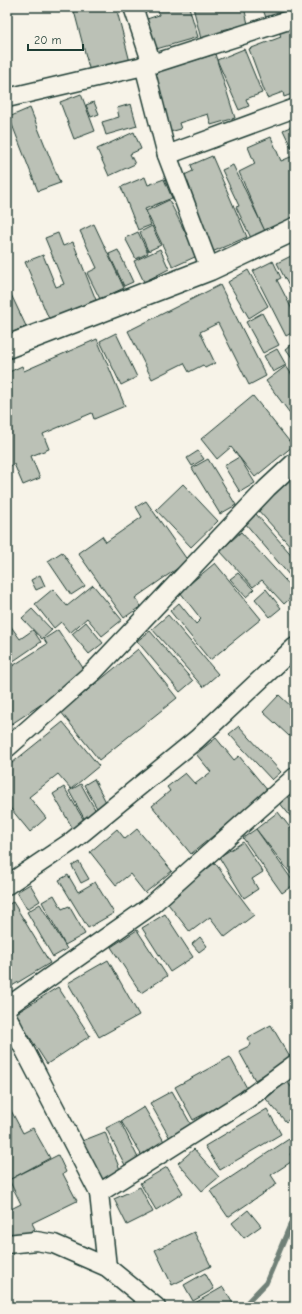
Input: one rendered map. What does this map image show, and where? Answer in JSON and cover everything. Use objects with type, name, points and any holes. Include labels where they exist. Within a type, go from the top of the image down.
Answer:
[{"type":"street","points":[[133,7],[148,65],[167,156],[210,269]]},
{"type":"street","points":[[7,98],[148,65],[295,18]]},
{"type":"street","points":[[167,156],[295,108]]},
{"type":"street","points":[[7,348],[210,269],[295,229]]},
{"type":"street","points":[[7,748],[94,671],[267,488],[295,462]]},
{"type":"street","points":[[7,885],[71,842],[197,739],[295,647]]},
{"type":"street","points":[[7,1007],[148,908],[295,777]]},
{"type":"street","points":[[7,1016],[99,1193],[107,1267]]},
{"type":"street","points":[[99,1193],[246,1100],[295,1064]]},
{"type":"street","points":[[7,1244],[36,1241],[54,1244],[107,1267],[156,1307]]},
{"type":"building","points":[[73,7],[116,7],[130,62],[90,72]]},
{"type":"building","points":[[157,7],[189,7],[198,37],[153,50],[144,20],[159,15]]},
{"type":"building","points":[[193,7],[244,7],[248,24],[222,30],[224,34],[201,39]]},
{"type":"building","points":[[262,7],[295,7],[295,12],[268,23]]},
{"type":"building","points":[[295,25],[295,93],[284,97],[283,92],[267,98],[249,49],[281,37],[279,31]]},
{"type":"building","points":[[244,49],[262,93],[246,99],[249,106],[239,110],[217,60]]},
{"type":"building","points":[[215,54],[235,118],[211,125],[208,114],[179,123],[181,129],[166,133],[148,75]]},
{"type":"building","points":[[81,94],[95,131],[74,139],[60,102]]},
{"type":"building","points":[[94,102],[99,114],[91,117],[86,105]]},
{"type":"building","points":[[131,104],[137,126],[106,135],[102,122],[119,117],[117,108]]},
{"type":"building","points":[[30,108],[60,183],[38,191],[9,117]]},
{"type":"building","points":[[295,125],[295,148],[292,149],[283,130]]},
{"type":"building","points":[[134,132],[141,149],[130,154],[135,164],[109,176],[97,149]]},
{"type":"building","points":[[271,137],[281,161],[293,156],[295,160],[295,218],[265,232],[239,172],[255,164],[248,147]]},
{"type":"building","points":[[212,156],[247,237],[212,252],[180,177],[193,171],[191,165]]},
{"type":"building","points":[[233,165],[265,231],[251,238],[236,207],[239,206],[222,170]]},
{"type":"building","points":[[145,177],[148,185],[164,179],[172,198],[145,209],[151,225],[138,230],[121,187]]},
{"type":"building","points":[[169,200],[197,256],[173,267],[146,211]]},
{"type":"building","points":[[94,224],[124,288],[100,299],[87,273],[97,268],[80,231]]},
{"type":"building","points":[[152,226],[161,245],[148,251],[140,232]]},
{"type":"building","points":[[138,232],[148,253],[136,259],[125,238]]},
{"type":"building","points":[[58,233],[63,246],[73,242],[96,300],[49,319],[25,262],[43,255],[56,287],[64,284],[45,238]]},
{"type":"building","points":[[160,249],[169,269],[144,282],[134,261]]},
{"type":"building","points":[[118,250],[133,282],[124,286],[109,254]]},
{"type":"building","points":[[295,254],[295,298],[277,263]]},
{"type":"building","points":[[273,261],[281,278],[277,280],[295,315],[295,331],[286,336],[253,271]]},
{"type":"building","points":[[248,270],[268,306],[249,318],[228,282]]},
{"type":"building","points":[[220,285],[266,376],[249,385],[218,323],[200,332],[215,363],[205,368],[203,365],[189,372],[184,363],[152,379],[128,331]]},
{"type":"building","points":[[7,286],[26,326],[7,335]]},
{"type":"building","points":[[262,313],[279,345],[263,353],[246,322]]},
{"type":"building","points":[[116,333],[137,377],[121,385],[100,341]]},
{"type":"building","points":[[97,339],[125,406],[94,419],[92,413],[43,434],[49,449],[31,456],[40,478],[23,485],[14,464],[7,467],[7,373],[22,366],[24,371]]},
{"type":"building","points":[[295,342],[295,362],[286,349]]},
{"type":"building","points":[[277,349],[286,365],[273,372],[264,356]]},
{"type":"building","points":[[286,366],[295,379],[295,420],[266,381]]},
{"type":"building","points":[[253,396],[293,446],[255,477],[231,447],[217,459],[201,439]]},
{"type":"building","points":[[198,451],[204,459],[192,466],[187,458]]},
{"type":"building","points":[[239,457],[255,483],[240,492],[224,466]]},
{"type":"building","points":[[208,459],[236,505],[220,514],[192,468]]},
{"type":"building","points":[[295,474],[295,547],[293,549],[257,509]]},
{"type":"building","points":[[183,484],[218,521],[191,547],[156,510]]},
{"type":"building","points":[[146,501],[188,561],[135,598],[141,606],[124,618],[78,553],[102,536],[106,542],[142,517],[136,507]]},
{"type":"building","points":[[256,514],[295,559],[295,582],[245,523]]},
{"type":"building","points":[[241,532],[295,591],[295,594],[284,604],[262,580],[253,587],[220,551]]},
{"type":"building","points":[[62,552],[85,586],[71,595],[48,561]]},
{"type":"building","points":[[215,563],[261,619],[210,660],[170,611],[179,603],[196,624],[201,619],[180,592]]},
{"type":"building","points":[[238,573],[254,590],[246,597],[230,579]]},
{"type":"building","points":[[40,575],[45,586],[36,590],[31,580]]},
{"type":"building","points":[[93,585],[122,620],[102,636],[87,618],[70,633],[61,622],[54,628],[35,604],[53,589],[67,606]]},
{"type":"building","points":[[266,589],[281,608],[270,617],[255,599]]},
{"type":"building","points":[[32,609],[52,630],[42,639],[22,618]]},
{"type":"building","points":[[168,615],[218,674],[203,687],[152,629]]},
{"type":"building","points":[[7,621],[20,639],[33,630],[41,642],[12,662],[7,655]]},
{"type":"building","points":[[86,622],[103,643],[89,654],[72,634]]},
{"type":"building","points":[[58,630],[87,674],[7,727],[7,661],[11,667],[47,644],[44,639]]},
{"type":"building","points":[[150,631],[193,681],[180,692],[137,641]]},
{"type":"building","points":[[138,649],[177,698],[99,760],[61,712]]},
{"type":"building","points":[[279,695],[295,710],[295,729],[289,736],[263,712]]},
{"type":"building","points":[[63,722],[99,766],[71,789],[58,774],[29,797],[46,818],[30,832],[7,804],[7,767]]},
{"type":"building","points":[[239,726],[281,772],[272,780],[229,734]]},
{"type":"building","points":[[216,738],[234,760],[239,756],[268,791],[191,854],[152,806],[170,791],[167,787],[185,773],[195,784],[211,772],[196,754]]},
{"type":"building","points":[[94,779],[107,804],[98,810],[84,785]]},
{"type":"building","points":[[81,784],[97,813],[85,820],[69,791]]},
{"type":"building","points":[[64,787],[85,822],[73,829],[53,794]]},
{"type":"building","points":[[295,790],[295,822],[279,802]]},
{"type":"building","points":[[278,812],[295,834],[295,879],[256,829]]},
{"type":"building","points":[[117,829],[125,839],[137,829],[172,871],[145,893],[130,874],[116,885],[90,852]]},
{"type":"building","points":[[256,829],[295,884],[282,893],[243,838]]},
{"type":"building","points":[[243,842],[263,872],[252,879],[258,889],[244,898],[219,857]]},
{"type":"building","points":[[79,862],[89,879],[81,883],[72,866]]},
{"type":"building","points":[[215,863],[254,915],[225,937],[210,917],[190,932],[165,900]]},
{"type":"building","points":[[68,875],[78,892],[95,882],[114,913],[88,928],[59,880]]},
{"type":"building","points":[[30,884],[40,901],[27,909],[17,892]]},
{"type":"building","points":[[54,895],[62,909],[69,906],[85,934],[65,945],[42,902]]},
{"type":"building","points":[[13,902],[50,963],[7,989],[7,956],[12,953],[7,945],[7,905]]},
{"type":"building","points":[[40,904],[67,949],[53,957],[27,912]]},
{"type":"building","points":[[165,914],[193,957],[170,972],[142,928]]},
{"type":"building","points":[[137,930],[167,976],[141,993],[111,947]]},
{"type":"building","points":[[200,937],[207,946],[199,952],[192,944]]},
{"type":"building","points":[[108,960],[139,1015],[99,1037],[68,983]]},
{"type":"building","points":[[58,987],[90,1036],[47,1064],[15,1014]]},
{"type":"building","points":[[271,1025],[291,1059],[255,1080],[239,1051],[251,1045],[247,1038]]},
{"type":"building","points":[[230,1057],[248,1090],[193,1120],[175,1087]]},
{"type":"building","points":[[286,1081],[295,1091],[295,1102],[291,1105],[295,1109],[295,1114],[286,1122],[266,1099]]},
{"type":"building","points":[[172,1091],[193,1128],[171,1140],[150,1103]]},
{"type":"building","points":[[7,1103],[23,1133],[33,1128],[50,1158],[7,1181],[7,1144],[9,1143],[7,1139]]},
{"type":"building","points":[[144,1107],[165,1143],[142,1156],[121,1121]]},
{"type":"building","points":[[267,1109],[281,1134],[220,1170],[205,1146]]},
{"type":"building","points":[[120,1121],[139,1160],[126,1167],[106,1128]]},
{"type":"building","points":[[105,1132],[121,1172],[99,1181],[82,1141]]},
{"type":"building","points":[[295,1135],[295,1150],[290,1154],[294,1160],[271,1175],[277,1184],[228,1217],[210,1191]]},
{"type":"building","points":[[194,1149],[219,1177],[202,1191],[178,1163]]},
{"type":"building","points":[[58,1155],[66,1172],[63,1174],[77,1201],[32,1223],[35,1229],[14,1240],[7,1227],[7,1211],[21,1204],[9,1180]]},
{"type":"building","points":[[167,1167],[183,1193],[156,1210],[140,1183]]},
{"type":"building","points":[[140,1187],[153,1212],[127,1225],[114,1199]]},
{"type":"building","points":[[248,1210],[261,1226],[244,1238],[232,1223]]},
{"type":"building","points":[[194,1232],[211,1266],[172,1285],[155,1250]]},
{"type":"building","points":[[205,1273],[214,1289],[193,1301],[184,1285]]},
{"type":"building","points":[[223,1287],[235,1307],[188,1307]]},
{"type":"waterway","points":[[243,1307],[266,1283],[295,1214]]}]
